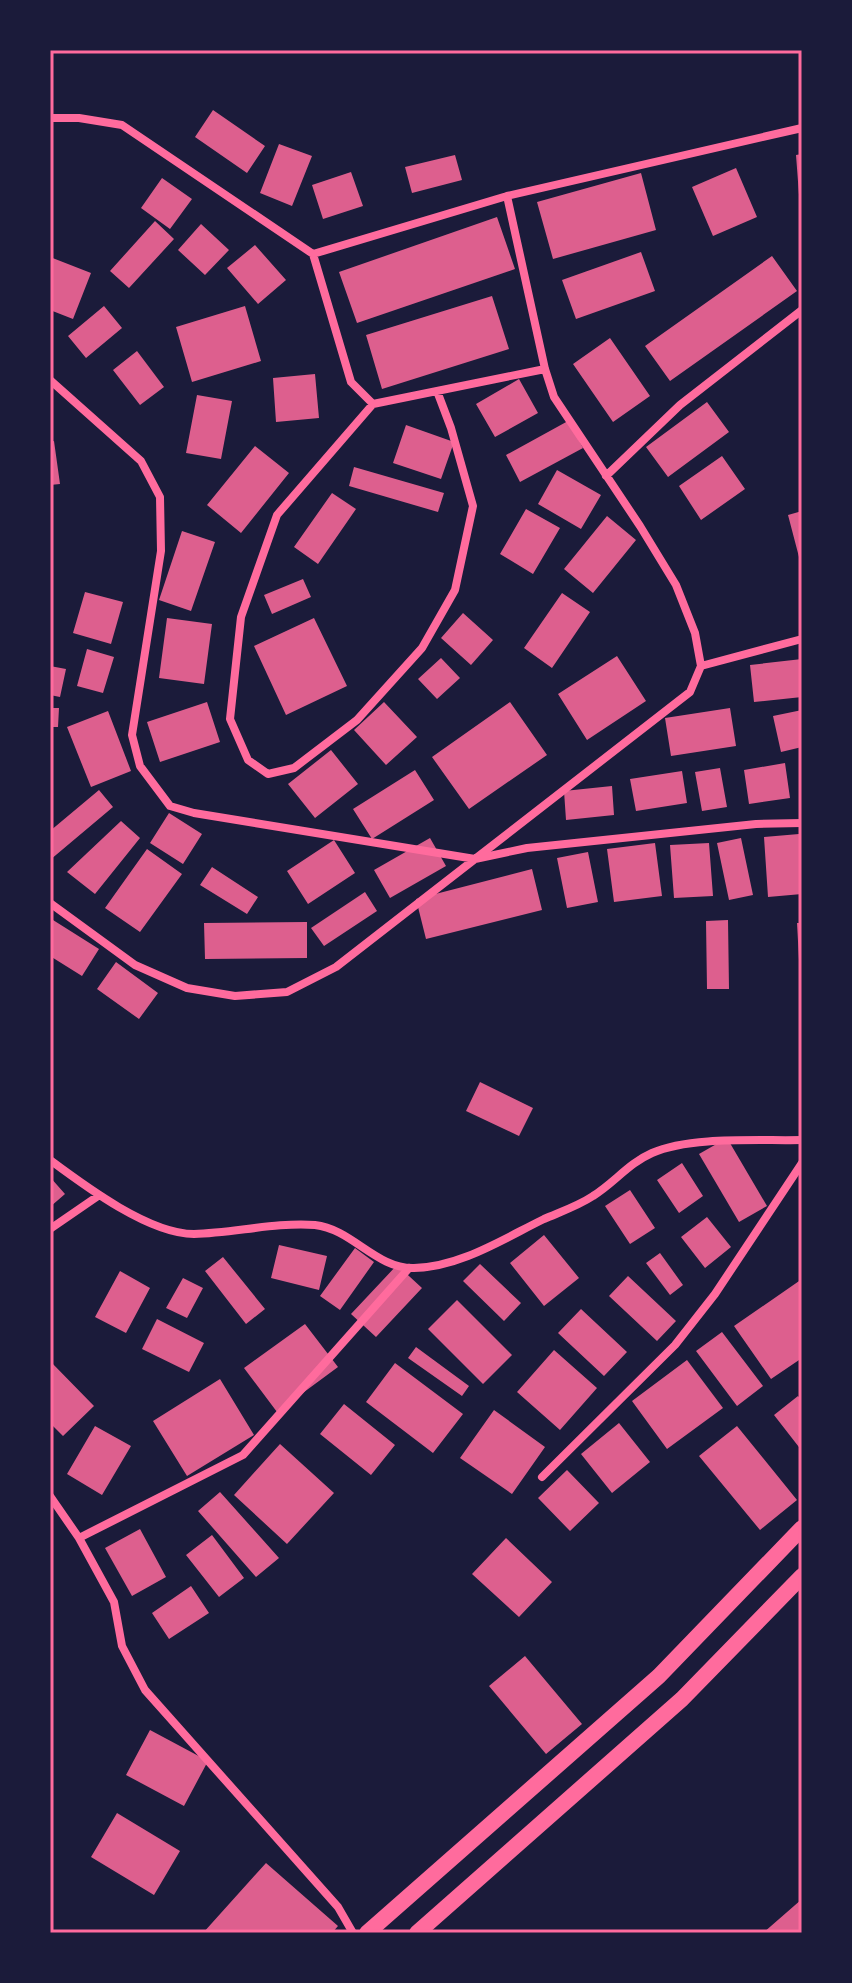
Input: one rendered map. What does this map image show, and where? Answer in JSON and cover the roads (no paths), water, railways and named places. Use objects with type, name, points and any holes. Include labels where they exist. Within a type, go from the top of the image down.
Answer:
[{"type":"main road","points":[[367,1933],[659,1676],[802,1528]]},
{"type":"main road","points":[[417,1933],[682,1699],[802,1576]]},
{"type":"street","points":[[50,118],[79,118],[122,125],[313,254],[351,382],[373,404]]},
{"type":"street","points":[[313,254],[507,196],[802,128]]},
{"type":"street","points":[[50,903],[135,965],[187,988],[235,996],[287,992],[336,967],[690,692],[701,666],[695,633],[676,585],[554,397],[507,196]]},
{"type":"street","points":[[606,476],[680,405],[802,310]]},
{"type":"street","points":[[437,391],[473,506],[455,590],[422,648],[357,720],[294,768],[268,774],[248,760],[230,719],[241,617],[277,515],[373,404],[545,369]]},
{"type":"street","points":[[50,380],[141,461],[160,497],[161,551],[132,735],[140,766],[170,806],[194,813],[475,859],[527,848],[756,824],[802,823]]},
{"type":"street","points":[[701,666],[802,639]]},
{"type":"street","points":[[50,1160],[98,1196],[149,1222],[191,1234],[315,1225],[340,1231],[380,1258],[409,1268],[436,1266],[466,1256],[593,1196],[651,1153],[698,1143],[802,1140]]},
{"type":"street","points":[[542,1477],[675,1345],[715,1294],[802,1163]]},
{"type":"street","points":[[50,1229],[98,1196]]},
{"type":"street","points":[[79,1538],[243,1455],[409,1268]]},
{"type":"street","points":[[50,1496],[79,1538],[114,1602],[122,1646],[145,1690],[338,1907],[353,1933]]}]
